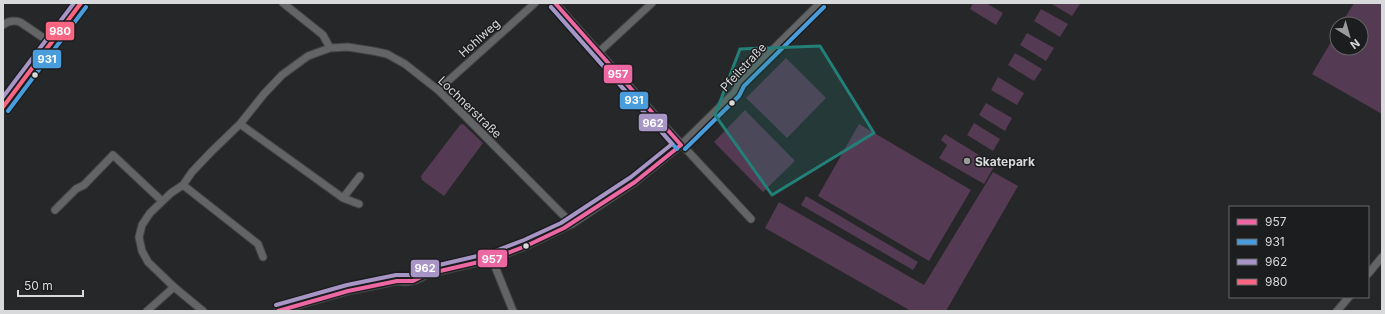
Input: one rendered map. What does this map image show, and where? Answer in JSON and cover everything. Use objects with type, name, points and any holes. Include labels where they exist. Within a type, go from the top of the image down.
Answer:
[{"type":"main road","points":[[3,107],[80,3]]},
{"type":"street","points":[[283,3],[323,35],[330,48]]},
{"type":"street","name":"Hohlweg","points":[[438,90],[535,3]]},
{"type":"street","points":[[555,3],[682,145],[751,219]]},
{"type":"street","points":[[599,52],[652,3]]},
{"type":"street","name":"Pfeilstraße","points":[[278,311],[348,292],[397,281],[405,283],[418,280],[427,274],[492,259],[526,246],[572,224],[634,182],[682,145],[735,92],[739,83],[820,3]]},
{"type":"street","points":[[3,26],[6,23],[14,21],[20,22],[51,43]]},
{"type":"street","name":"Lochnerstraße","points":[[202,311],[148,262],[142,251],[140,237],[142,224],[162,201],[183,185],[192,172],[240,124],[264,94],[290,68],[308,56],[330,48],[348,48],[387,54],[405,64],[438,90],[572,224]]},
{"type":"street","points":[[240,124],[343,198],[359,204]]},
{"type":"street","points":[[55,210],[76,189],[84,185],[113,155],[162,201]]},
{"type":"street","points":[[343,198],[360,176]]},
{"type":"street","points":[[183,185],[258,244],[263,257]]},
{"type":"street","points":[[1369,273],[1382,257]]},
{"type":"street","points":[[492,259],[513,311]]},
{"type":"street","points":[[147,311],[174,287]]},
{"type":"street","points":[[1337,311],[1348,298]]},
{"type":"highlighted area","points":[[820,46],[874,133],[772,195],[715,115],[740,49]]},
{"type":"shaded area","points":[[973,3],[986,3],[1003,13],[996,25],[970,9]]},
{"type":"shaded area","points":[[1050,3],[1078,3],[1080,4],[1072,16]]},
{"type":"shaded area","points":[[1354,3],[1382,3],[1382,114],[1312,74],[1329,45],[1329,56],[1369,56],[1369,16],[1346,16]]},
{"type":"shaded area","points":[[1041,9],[1068,24],[1060,37],[1034,21]]},
{"type":"shaded area","points":[[1027,33],[1054,48],[1046,61],[1020,45]]},
{"type":"shaded area","points":[[1015,53],[1042,69],[1034,81],[1008,65]]},
{"type":"shaded area","points":[[786,58],[826,98],[787,138],[746,98]]},
{"type":"shaded area","points":[[998,77],[1024,93],[1017,105],[991,90]]},
{"type":"shaded area","points":[[986,103],[1012,118],[1005,131],[979,115]]},
{"type":"shaded area","points":[[745,110],[795,161],[763,192],[714,142]]},
{"type":"shaded area","points":[[974,123],[1000,139],[993,151],[967,135]]},
{"type":"shaded area","points":[[463,124],[483,143],[444,196],[422,180],[421,176],[460,125]]},
{"type":"shaded area","points":[[859,124],[971,190],[929,261],[818,196]]},
{"type":"shaded area","name":"Skatepark","points":[[945,134],[995,165],[984,184],[939,158],[947,145],[941,140]]},
{"type":"shaded area","points":[[993,172],[1018,186],[946,311],[911,311],[765,228],[779,202],[924,285]]},
{"type":"shaded area","points":[[806,196],[918,262],[913,270],[801,205]]},
{"type":"transit line","name":"962","points":[[3,97],[74,3]]},
{"type":"transit line","name":"980","points":[[3,107],[81,3]]},
{"type":"transit line","name":"957","points":[[555,3],[681,145]]},
{"type":"transit line","name":"931","points":[[8,111],[86,7]]},
{"type":"transit line","name":"931","points":[[551,7],[677,149]]},
{"type":"transit line","name":"962","points":[[276,305],[347,285],[396,275],[411,275],[426,268],[490,253],[524,240],[561,223],[631,177],[672,144],[551,7]]},
{"type":"transit line","name":"931","points":[[685,149],[739,96],[744,86],[824,7]]},
{"type":"transit line","name":"957","points":[[278,311],[348,291],[397,281],[413,281],[427,274],[492,259],[526,246],[564,228],[635,182],[681,145]]},
{"type":"place","name":"Skatepark","points":[[967,161]]}]
